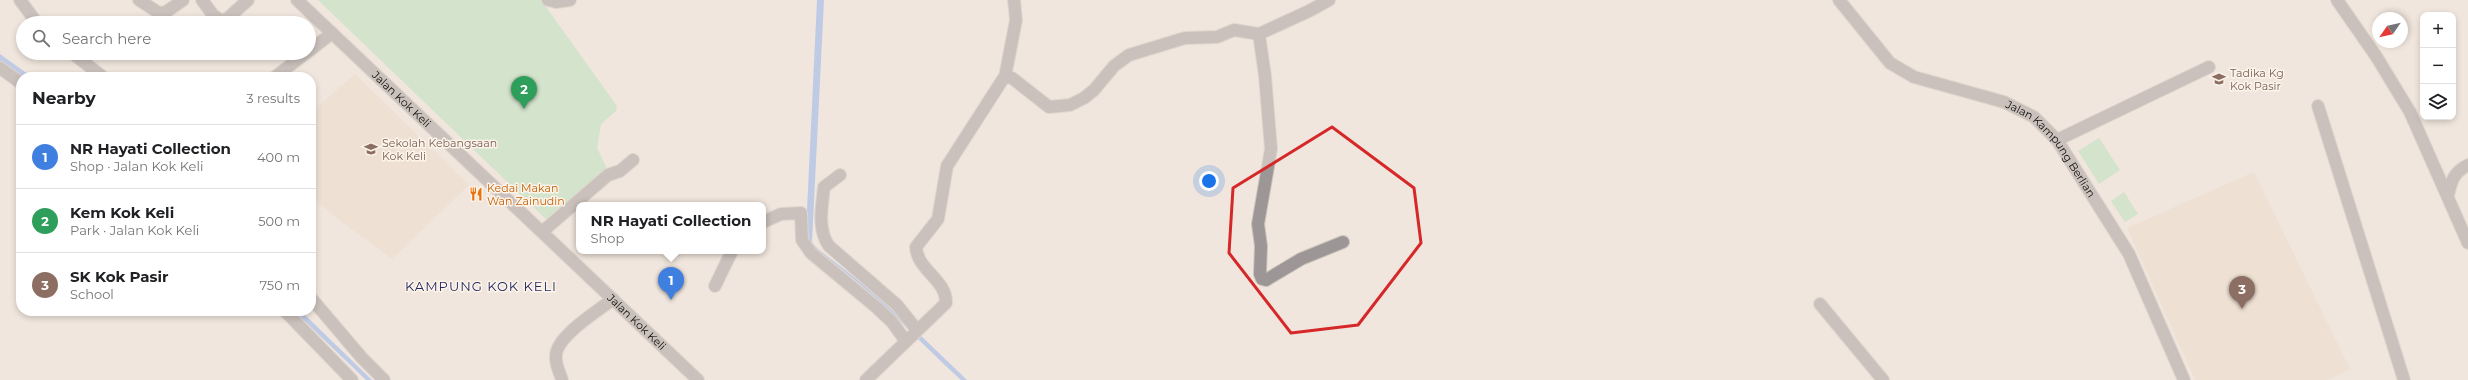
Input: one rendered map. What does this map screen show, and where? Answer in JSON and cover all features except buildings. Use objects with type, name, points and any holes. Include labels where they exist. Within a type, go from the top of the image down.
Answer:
[{"type":"street","points":[[139,0],[159,13],[166,12],[183,0]]},
{"type":"street","points":[[202,0],[215,16]]},
{"type":"street","points":[[230,16],[248,0]]},
{"type":"street","name":"Jalan Kok Keli","points":[[297,0],[314,16]]},
{"type":"street","points":[[548,0],[556,2],[570,0]]},
{"type":"street","points":[[866,380],[905,340],[942,308],[946,298],[939,285],[918,259],[916,247],[938,219],[947,166],[1005,77],[1016,20],[1014,0]]},
{"type":"street","points":[[1005,77],[1012,78],[1044,104],[1058,107],[1070,105],[1084,98],[1094,90],[1118,62],[1129,55],[1186,38],[1217,37],[1234,30],[1259,34],[1309,12],[1328,0]]},
{"type":"street","name":"Jalan Kampung Berlian","points":[[1839,0],[1890,63],[1914,77],[2004,102],[2034,117],[2057,140],[2129,254],[2184,380]]},
{"type":"street","points":[[2336,0],[2376,56],[2410,112],[2468,243]]},
{"type":"street","points":[[23,2],[32,16]]},
{"type":"street","name":"Jalan Kok Keli","points":[[316,18],[698,380]]},
{"type":"street","points":[[316,46],[332,33]]},
{"type":"street","points":[[1259,34],[1265,76],[1271,148],[1258,224],[1261,246],[1260,274],[1262,279],[1266,280],[1301,259],[1343,242]]},
{"type":"street","points":[[81,60],[97,72]]},
{"type":"street","points":[[281,72],[297,60]]},
{"type":"street","points":[[2057,140],[2209,67]]},
{"type":"street","points":[[0,68],[16,79]]},
{"type":"street","points":[[2318,106],[2404,380]]},
{"type":"street","points":[[577,202],[608,175],[620,171],[633,160]]},
{"type":"street","points":[[2448,196],[2451,180],[2458,170],[2468,164]]},
{"type":"street","points":[[840,175],[824,187],[821,227],[824,238],[829,246],[897,305],[917,330]]},
{"type":"street","points":[[543,232],[576,203]]},
{"type":"street","points":[[766,221],[781,214],[801,213],[802,240],[811,253],[876,307],[892,322],[905,340]]},
{"type":"street","points":[[715,286],[731,254]]},
{"type":"street","points":[[562,380],[556,361],[559,345],[568,334],[613,299]]},
{"type":"street","points":[[316,304],[362,358],[384,380]]},
{"type":"street","points":[[1820,304],[1883,380]]},
{"type":"street","points":[[290,316],[352,380]]},
{"type":"highlighted area","points":[[1332,127],[1414,188],[1421,243],[1358,325],[1291,333],[1229,253],[1233,188]]},
{"type":"shaded area","name":"Sekolah Kebangsaan Kok Keli","points":[[355,74],[469,185],[392,259],[335,217],[316,200],[316,108]]},
{"type":"shaded area","points":[[2254,172],[2350,369],[2328,380],[2195,380],[2127,228]]},
{"type":"green space","points":[[318,0],[541,0],[617,106],[616,111],[601,124],[597,148],[608,171],[548,221]]},
{"type":"green space","points":[[2099,138],[2120,170],[2099,184],[2078,151]]},
{"type":"green space","points":[[2124,192],[2138,214],[2125,222],[2111,201]]},
{"type":"water","points":[[817,0],[824,0],[812,242],[817,248],[887,303],[967,380],[961,380],[872,295],[814,250],[808,241],[806,231]]},
{"type":"water","points":[[0,54],[25,72],[16,73],[0,61]]},
{"type":"water","points":[[299,316],[306,316],[372,380],[366,380]]},
{"type":"place","name":"Tadika Kg Kok Pasir","points":[[2219,79]]},
{"type":"place","name":"Kem Kok Keli","points":[[524,109]]},
{"type":"place","name":"Sekolah Kebangsaan Kok Keli","points":[[371,149]]},
{"type":"place","name":"Kedai Makan Wan Zainudin","points":[[476,194]]},
{"type":"place","name":"NR Hayati Collection","points":[[671,300]]},
{"type":"place","name":"SK Kok Pasir","points":[[2242,309]]},
{"type":"district","name":"KAMPUNG KOK KELI","points":[[481,286]]}]
